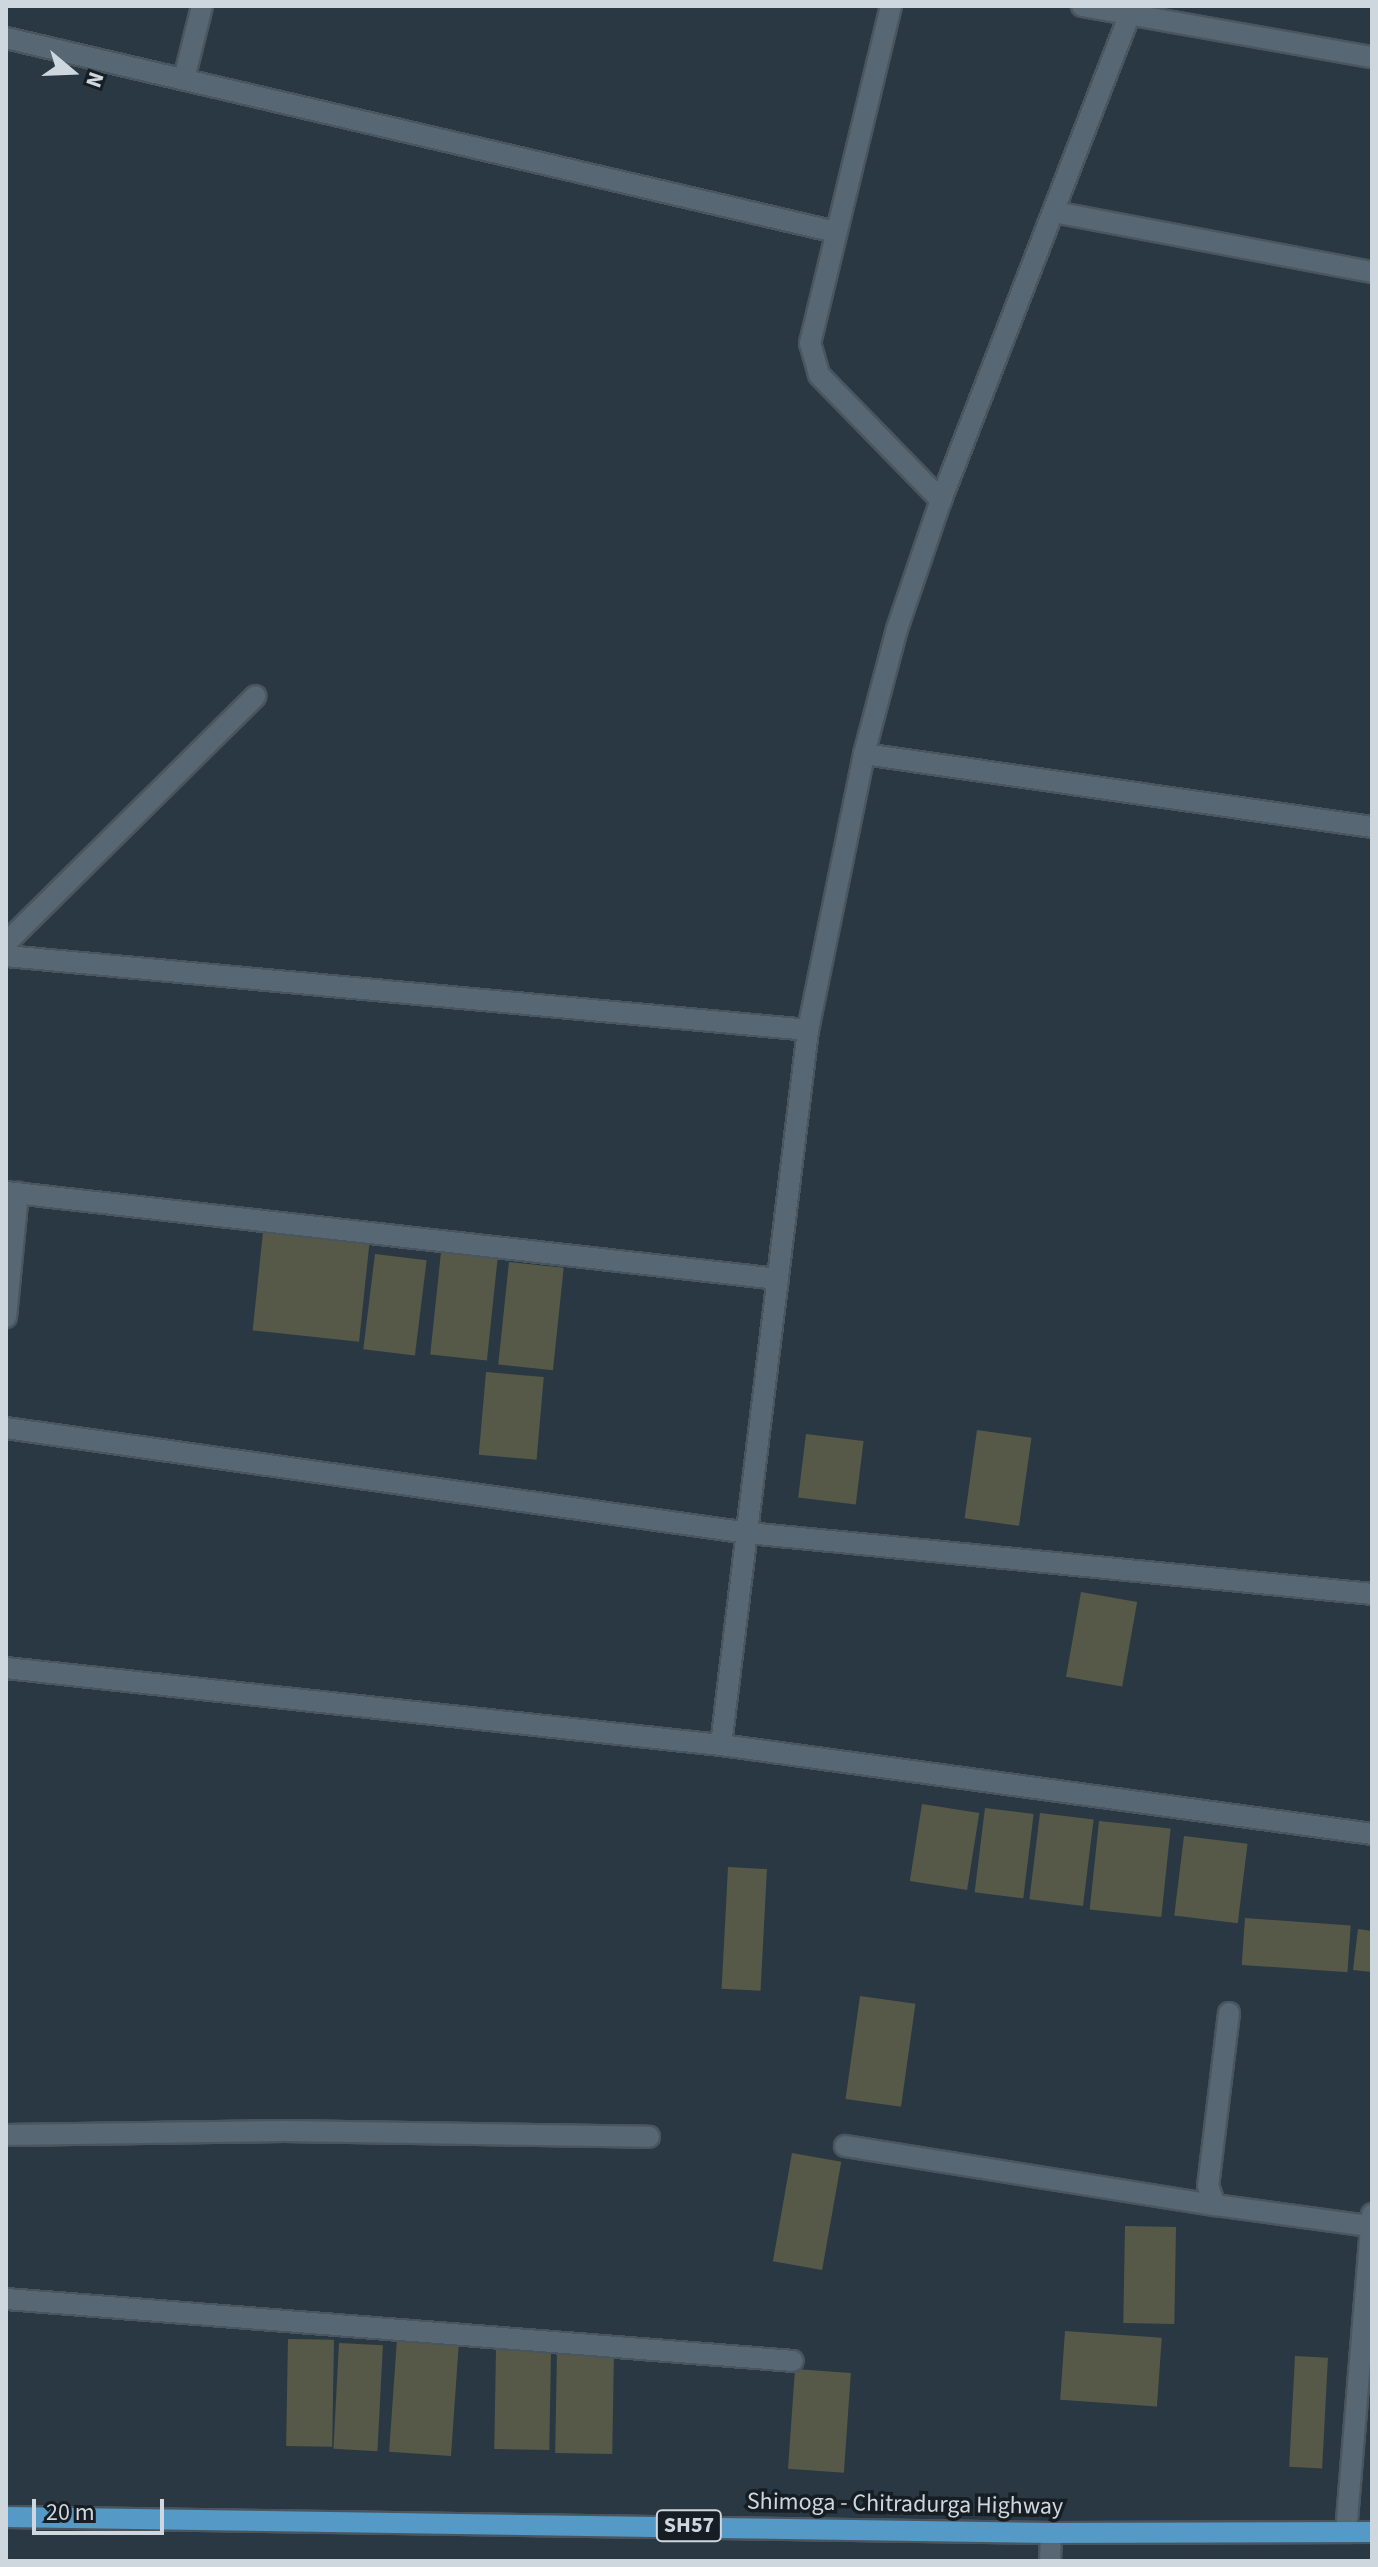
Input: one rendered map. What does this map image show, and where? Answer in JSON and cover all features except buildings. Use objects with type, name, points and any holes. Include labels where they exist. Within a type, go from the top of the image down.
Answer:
[{"type":"main road","name":"Shimoga - Chitradurga Highway","points":[[6,2517],[1051,2533],[1372,2532]]},
{"type":"street","points":[[184,79],[202,6]]},
{"type":"street","points":[[891,6],[810,343],[819,375],[941,500]]},
{"type":"street","points":[[1082,6],[1131,12],[1372,57]]},
{"type":"street","points":[[721,1745],[808,1030],[864,754],[897,629],[941,500],[1131,12]]},
{"type":"street","points":[[6,38],[836,232]]},
{"type":"street","points":[[1054,212],[1372,272]]},
{"type":"street","points":[[6,943],[256,696]]},
{"type":"street","points":[[864,754],[1372,827]]},
{"type":"street","points":[[6,956],[808,1030]]},
{"type":"street","points":[[6,1317],[12,1193],[778,1279]]},
{"type":"street","points":[[6,1428],[748,1533],[1372,1594]]},
{"type":"street","points":[[6,1668],[721,1745],[1372,1834]]},
{"type":"street","points":[[1215,2205],[1208,2186],[1229,2013]]},
{"type":"street","points":[[6,2135],[284,2131],[649,2137]]},
{"type":"street","points":[[845,2146],[1215,2205],[1371,2220],[1346,2532]]},
{"type":"street","points":[[6,2299],[793,2361]]},
{"type":"street","points":[[1050,2561],[1051,2533]]}]
